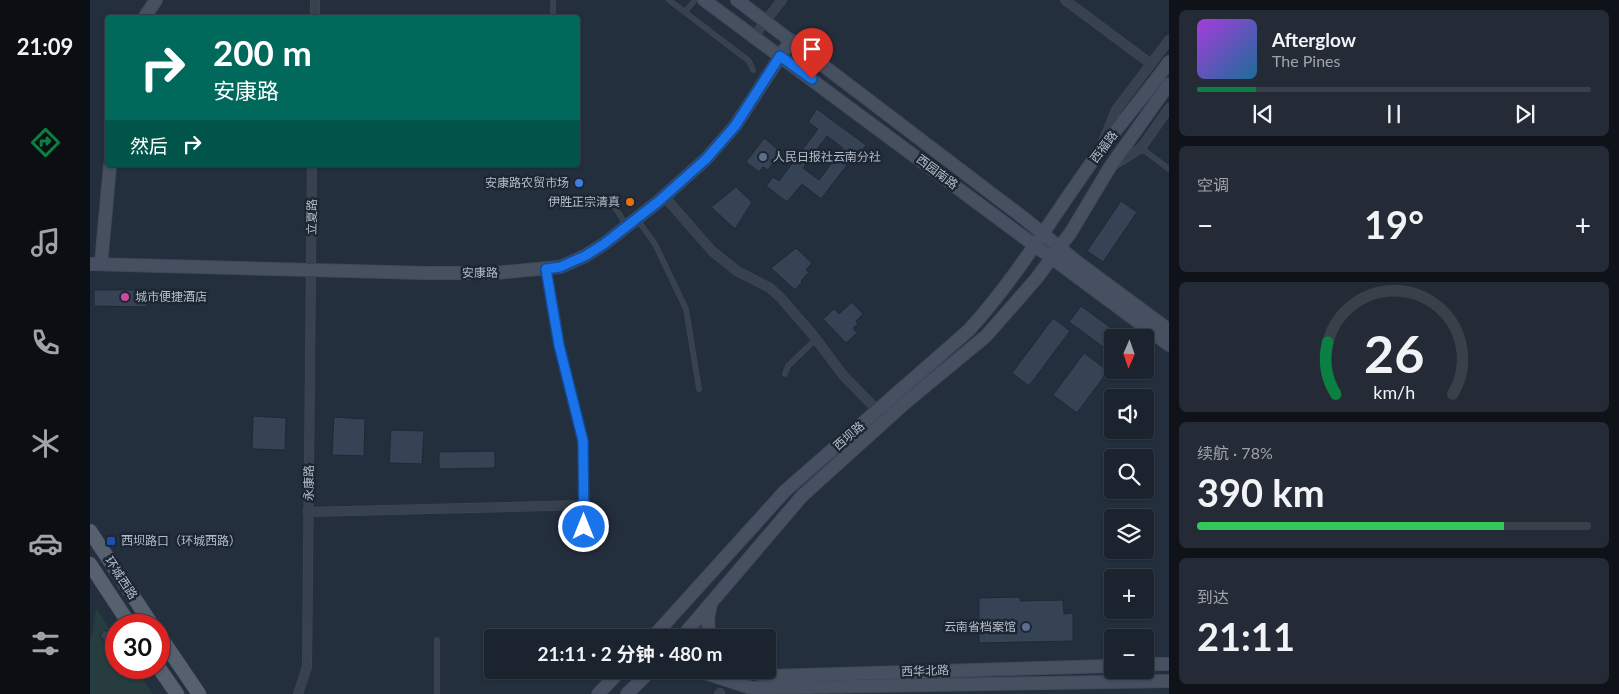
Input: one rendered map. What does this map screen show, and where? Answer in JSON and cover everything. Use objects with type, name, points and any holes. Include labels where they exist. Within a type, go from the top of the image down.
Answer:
[{"type":"main road","points":[[146,15],[156,0]]},
{"type":"main road","name":"西园南路","points":[[704,0],[1035,245],[1056,253],[1169,330]]},
{"type":"main road","name":"西园南路","points":[[737,0],[1044,235],[1056,253],[1169,345]]},
{"type":"main road","name":"安康路","points":[[96,264],[495,273],[560,267],[585,256],[632,222],[706,159],[735,126],[791,40]]},
{"type":"main road","name":"西福路","points":[[1044,235],[1096,156],[1169,62]]},
{"type":"main road","name":"西福路","points":[[1056,253],[1110,168],[1169,84]]},
{"type":"main road","points":[[96,264],[110,167]]},
{"type":"main road","name":"西坝路","points":[[660,629],[785,491],[969,330],[987,311],[1044,235]]},
{"type":"main road","name":"西坝路","points":[[689,629],[802,496],[905,403],[986,336],[1056,253]]},
{"type":"main road","name":"环城西路","points":[[90,531],[145,614]]},
{"type":"main road","name":"环城西路","points":[[90,564],[123,614]]},
{"type":"main road","points":[[709,629],[708,618],[712,601]]},
{"type":"main road","points":[[170,650],[200,694]]},
{"type":"main road","points":[[1154,664],[1169,664]]},
{"type":"main road","name":"西华北路","points":[[776,676],[1104,666]]},
{"type":"main road","points":[[167,679],[177,694]]},
{"type":"main road","points":[[598,694],[613,679]]},
{"type":"main road","name":"西华北路","points":[[724,679],[751,688],[991,689],[1169,681]]},
{"type":"main road","points":[[627,694],[641,680]]},
{"type":"street","points":[[315,0],[315,15]]},
{"type":"street","points":[[754,36],[782,0]]},
{"type":"street","points":[[1065,0],[1151,64]]},
{"type":"street","points":[[1096,156],[1116,110],[1169,40]]},
{"type":"street","points":[[1110,168],[1141,148],[1169,108]]},
{"type":"street","name":"立夏路","points":[[311,270],[312,167]]},
{"type":"street","points":[[664,196],[712,251],[737,271],[770,288],[780,296],[843,375],[878,410]]},
{"type":"street","points":[[546,269],[559,345],[583,441],[584,527]]},
{"type":"street","name":"永康路","points":[[298,694],[307,667],[311,270]]},
{"type":"street","points":[[308,512],[584,505]]},
{"type":"lane","points":[[553,0],[553,15]]},
{"type":"lane","points":[[668,0],[750,61],[753,70]]},
{"type":"lane","points":[[685,12],[695,0]]},
{"type":"lane","points":[[1141,148],[1169,169]]},
{"type":"lane","points":[[613,204],[655,244],[686,309],[699,389]]},
{"type":"lane","points":[[785,374],[788,366],[816,339]]},
{"type":"lane","points":[[437,640],[438,694]]},
{"type":"green space","points":[[96,608],[105,622],[105,679],[143,679],[153,694],[90,694],[90,638],[92,637]]},
{"type":"building","points":[[817,109],[866,145],[857,158],[854,156],[821,199],[802,184],[787,202],[766,186],[773,177],[779,181],[818,129],[808,122]],"holes":[[[827,136],[843,148],[819,180],[803,168]]]},
{"type":"building","name":"人民日报社云南分社","points":[[764,138],[781,152],[768,170],[763,167],[759,172],[746,162]]},
{"type":"building","points":[[736,187],[752,202],[735,229],[711,207]]},
{"type":"building","points":[[1121,201],[1137,212],[1103,262],[1087,251]]},
{"type":"building","points":[[796,248],[812,263],[806,270],[809,272],[795,290],[771,268]]},
{"type":"building","points":[[94,290],[147,290],[147,307],[94,306]]},
{"type":"building","points":[[852,302],[863,314],[856,321],[858,324],[853,328],[857,333],[846,343],[823,319],[834,309],[839,314]]},
{"type":"building","points":[[1081,306],[1113,329],[1104,329],[1104,348],[1069,322]]},
{"type":"building","points":[[1053,318],[1070,331],[1029,386],[1012,373]]},
{"type":"building","points":[[1084,353],[1104,368],[1104,376],[1077,413],[1053,395]]},
{"type":"building","points":[[253,416],[286,418],[285,450],[252,449]]},
{"type":"building","points":[[334,417],[365,419],[364,456],[332,455]]},
{"type":"building","points":[[391,430],[424,431],[422,464],[389,463]]},
{"type":"building","points":[[495,451],[495,468],[439,469],[439,452]]},
{"type":"building","name":"云南省档案馆","points":[[1020,597],[1020,601],[1063,600],[1064,614],[1073,613],[1073,641],[979,643],[979,598]]},
{"type":"building","points":[[105,630],[105,643],[100,635]]},
{"type":"place","name":"人民日报社云南分社","points":[[763,157]]},
{"type":"place","name":"安康路农贸市场","points":[[579,183]]},
{"type":"place","name":"伊胜正宗清真","points":[[630,202]]},
{"type":"place","name":"城市便捷酒店","points":[[125,297]]},
{"type":"place","name":"西坝路口（环城西路）","points":[[111,541]]},
{"type":"place","name":"云南省档案馆","points":[[1026,627]]},
{"type":"route","points":[[584,527],[583,441],[559,345],[546,269],[560,267],[585,256],[604,244],[659,201],[706,159],[735,126],[780,56],[812,79]]}]
